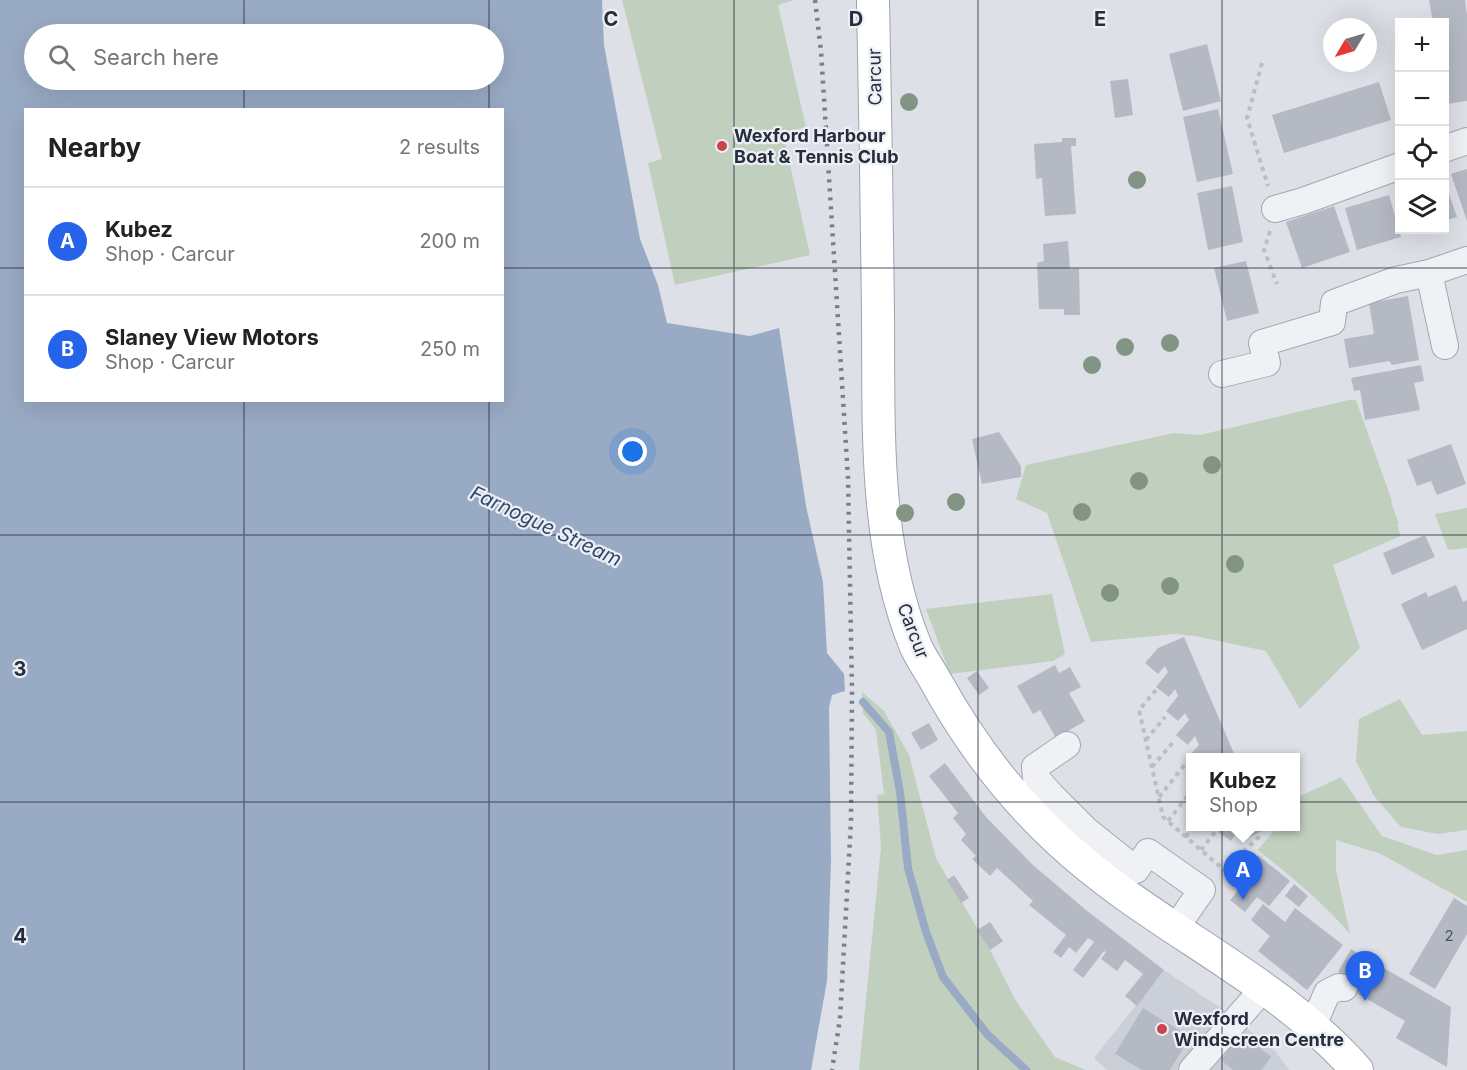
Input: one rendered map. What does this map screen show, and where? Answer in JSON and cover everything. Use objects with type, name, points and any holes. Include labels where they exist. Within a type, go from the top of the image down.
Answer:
[{"type":"main road","name":"Carcur","points":[[873,0],[869,97],[878,390],[885,524],[897,586],[916,647],[945,699],[980,753],[1031,814],[1090,868],[1174,930],[1263,989],[1310,1024],[1357,1070]]},
{"type":"lane","points":[[1449,147],[1467,141]]},
{"type":"lane","points":[[1275,209],[1395,168]]},
{"type":"lane","points":[[1222,374],[1267,363],[1263,343],[1332,322],[1334,303],[1396,280],[1429,273],[1467,260]]},
{"type":"lane","points":[[1429,273],[1445,346]]},
{"type":"lane","points":[[1067,745],[1035,767],[1036,778],[1052,796],[1086,830],[1136,870],[1148,852],[1202,890],[1174,930]]},
{"type":"lane","points":[[1310,1024],[1318,1014],[1327,993],[1339,987],[1344,988]]},
{"type":"lane","points":[[1192,1070],[1263,989]]},
{"type":"path","points":[[1262,63],[1247,118],[1275,209],[1264,250],[1276,284]]},
{"type":"path","points":[[1156,690],[1139,710],[1163,817],[1224,870],[1261,835]]},
{"type":"path","points":[[1146,740],[1165,717]]},
{"type":"path","points":[[1152,768],[1175,740]]},
{"type":"path","points":[[1158,798],[1186,763]]},
{"type":"path","points":[[1168,821],[1186,798]]},
{"type":"path","points":[[1186,837],[1190,831]]},
{"type":"path","points":[[1201,850],[1216,831]]},
{"type":"shaded area","points":[[1164,970],[1228,1013],[1276,1052],[1289,1070],[1107,1070],[1094,1058]]},
{"type":"green space","name":"Wexford Harbour Boat & Tennis Club","points":[[622,0],[794,0],[778,5],[806,127],[783,133],[810,255],[675,285],[648,163],[662,159]]},
{"type":"green space","points":[[1356,400],[1392,501],[1401,536],[1333,565],[1360,648],[1300,709],[1266,651],[1175,634],[1091,642],[1047,513],[1016,499],[1026,465],[1174,433],[1200,435]]},
{"type":"green space","points":[[1467,508],[1467,548],[1448,550],[1435,514]]},
{"type":"green space","points":[[1052,594],[1065,654],[1053,661],[950,674],[926,609]]},
{"type":"green space","points":[[862,692],[884,711],[909,755],[936,858],[990,950],[1016,1001],[1055,1057],[1086,1070],[859,1070],[881,847],[877,795],[884,794],[876,730],[863,713]]},
{"type":"green space","points":[[1400,699],[1422,735],[1467,731],[1467,830],[1438,834],[1401,827],[1374,796],[1356,761],[1359,719]]},
{"type":"green space","points":[[1341,777],[1382,836],[1437,855],[1467,850],[1467,902],[1381,854],[1336,840],[1336,870],[1350,934],[1317,900],[1258,850],[1274,831],[1300,831],[1300,796]]},
{"type":"water","points":[[0,0],[602,0],[604,45],[640,239],[658,285],[667,323],[750,336],[779,328],[806,506],[823,582],[827,653],[844,674],[845,691],[832,695],[829,707],[831,860],[827,981],[811,1070],[0,1070]]},
{"type":"building","points":[[1429,0],[1465,0],[1467,101],[1449,104],[1449,18],[1432,18]]},
{"type":"building","points":[[1207,44],[1221,101],[1183,111],[1169,54]]},
{"type":"building","points":[[1128,79],[1133,115],[1115,118],[1110,81]]},
{"type":"building","points":[[1379,82],[1391,120],[1284,153],[1272,115]]},
{"type":"building","points":[[1218,109],[1233,174],[1197,182],[1183,117]]},
{"type":"building","points":[[1062,138],[1076,138],[1076,146],[1071,146],[1076,214],[1045,216],[1042,178],[1036,179],[1034,144],[1062,142]]},
{"type":"building","points":[[1467,169],[1467,221],[1451,174]]},
{"type":"building","points":[[1232,186],[1243,242],[1208,250],[1197,193]]},
{"type":"building","points":[[1449,194],[1457,217],[1449,219]]},
{"type":"building","points":[[1389,195],[1395,216],[1395,234],[1400,234],[1401,237],[1357,250],[1345,208]]},
{"type":"building","points":[[1334,206],[1350,252],[1302,268],[1286,222]]},
{"type":"building","points":[[1068,241],[1070,269],[1079,268],[1080,315],[1064,315],[1064,309],[1039,309],[1037,263],[1044,261],[1043,244]]},
{"type":"building","points":[[1246,261],[1259,313],[1227,321],[1214,268]]},
{"type":"building","points":[[1408,296],[1419,360],[1392,365],[1389,361],[1349,368],[1344,339],[1374,334],[1369,303]]},
{"type":"building","points":[[1421,365],[1424,381],[1414,383],[1420,410],[1365,420],[1360,390],[1354,391],[1351,378]]},
{"type":"building","points":[[999,432],[1021,466],[1021,477],[982,484],[972,439]]},
{"type":"building","points":[[1451,444],[1466,484],[1437,495],[1431,481],[1417,486],[1407,460]]},
{"type":"building","points":[[1425,535],[1435,557],[1392,575],[1383,553]]},
{"type":"building","points":[[1456,585],[1463,602],[1467,600],[1467,629],[1422,650],[1401,604],[1426,592],[1428,597]]},
{"type":"building","points":[[1184,637],[1234,753],[1192,753],[1199,745],[1195,736],[1188,745],[1176,735],[1189,720],[1185,713],[1178,721],[1166,711],[1178,696],[1175,689],[1169,697],[1156,687],[1168,672],[1165,666],[1158,674],[1145,663],[1158,648]]},
{"type":"building","points":[[1055,665],[1059,673],[1070,667],[1081,687],[1069,693],[1085,721],[1056,738],[1040,710],[1033,714],[1017,686]]},
{"type":"building","points":[[977,671],[989,688],[979,695],[967,678]]},
{"type":"building","points":[[929,723],[938,740],[921,750],[911,733]]},
{"type":"building","points":[[945,763],[986,817],[1033,865],[1086,910],[1164,970],[1137,1006],[1125,996],[1143,974],[1125,960],[1117,971],[1101,959],[1106,952],[1104,951],[1083,978],[1073,970],[1094,942],[1088,938],[1076,953],[1069,947],[1061,958],[1053,952],[1066,935],[1029,905],[1033,901],[997,868],[990,876],[972,859],[976,856],[961,840],[966,834],[953,818],[958,813],[929,776]]},
{"type":"building","points":[[1262,831],[1240,841],[1236,833],[1231,841],[1218,832]]},
{"type":"building","points":[[1258,855],[1290,881],[1269,906],[1257,897],[1245,912],[1230,900],[1242,886],[1237,882]]},
{"type":"building","points":[[954,875],[969,898],[961,903],[947,880]]},
{"type":"building","points":[[1294,884],[1308,896],[1299,907],[1285,896]]},
{"type":"building","points":[[1454,898],[1467,906],[1467,934],[1435,989],[1409,974]]},
{"type":"building","points":[[1263,904],[1285,922],[1295,908],[1343,945],[1307,990],[1258,951],[1270,936],[1251,920]]},
{"type":"building","points":[[990,922],[1003,941],[990,950],[977,930]]},
{"type":"building","points":[[1351,949],[1451,1007],[1447,1067],[1396,1038],[1405,1021],[1346,987],[1351,980],[1338,972]]},
{"type":"building","points":[[1143,1008],[1190,1037],[1170,1070],[1142,1070],[1115,1054]]},
{"type":"building","points":[[1242,1033],[1271,1057],[1261,1070],[1233,1070],[1221,1060]]},
{"type":"waterway","name":"Farnogue Stream","points":[[863,702],[889,732],[900,792],[908,868],[926,932],[943,977],[987,1034],[1026,1070]]},
{"type":"railway","points":[[815,0],[821,51],[848,478],[852,690],[851,821],[840,1019],[832,1070]]},
{"type":"place","name":"Wexford Harbour Boat & Tennis Club","points":[[722,146]]},
{"type":"place","name":"Kubez","points":[[1243,900]]},
{"type":"place","name":"Slaney View Motors","points":[[1365,1001]]},
{"type":"place","name":"Wexford Windscreen Centre","points":[[1162,1029]]}]
